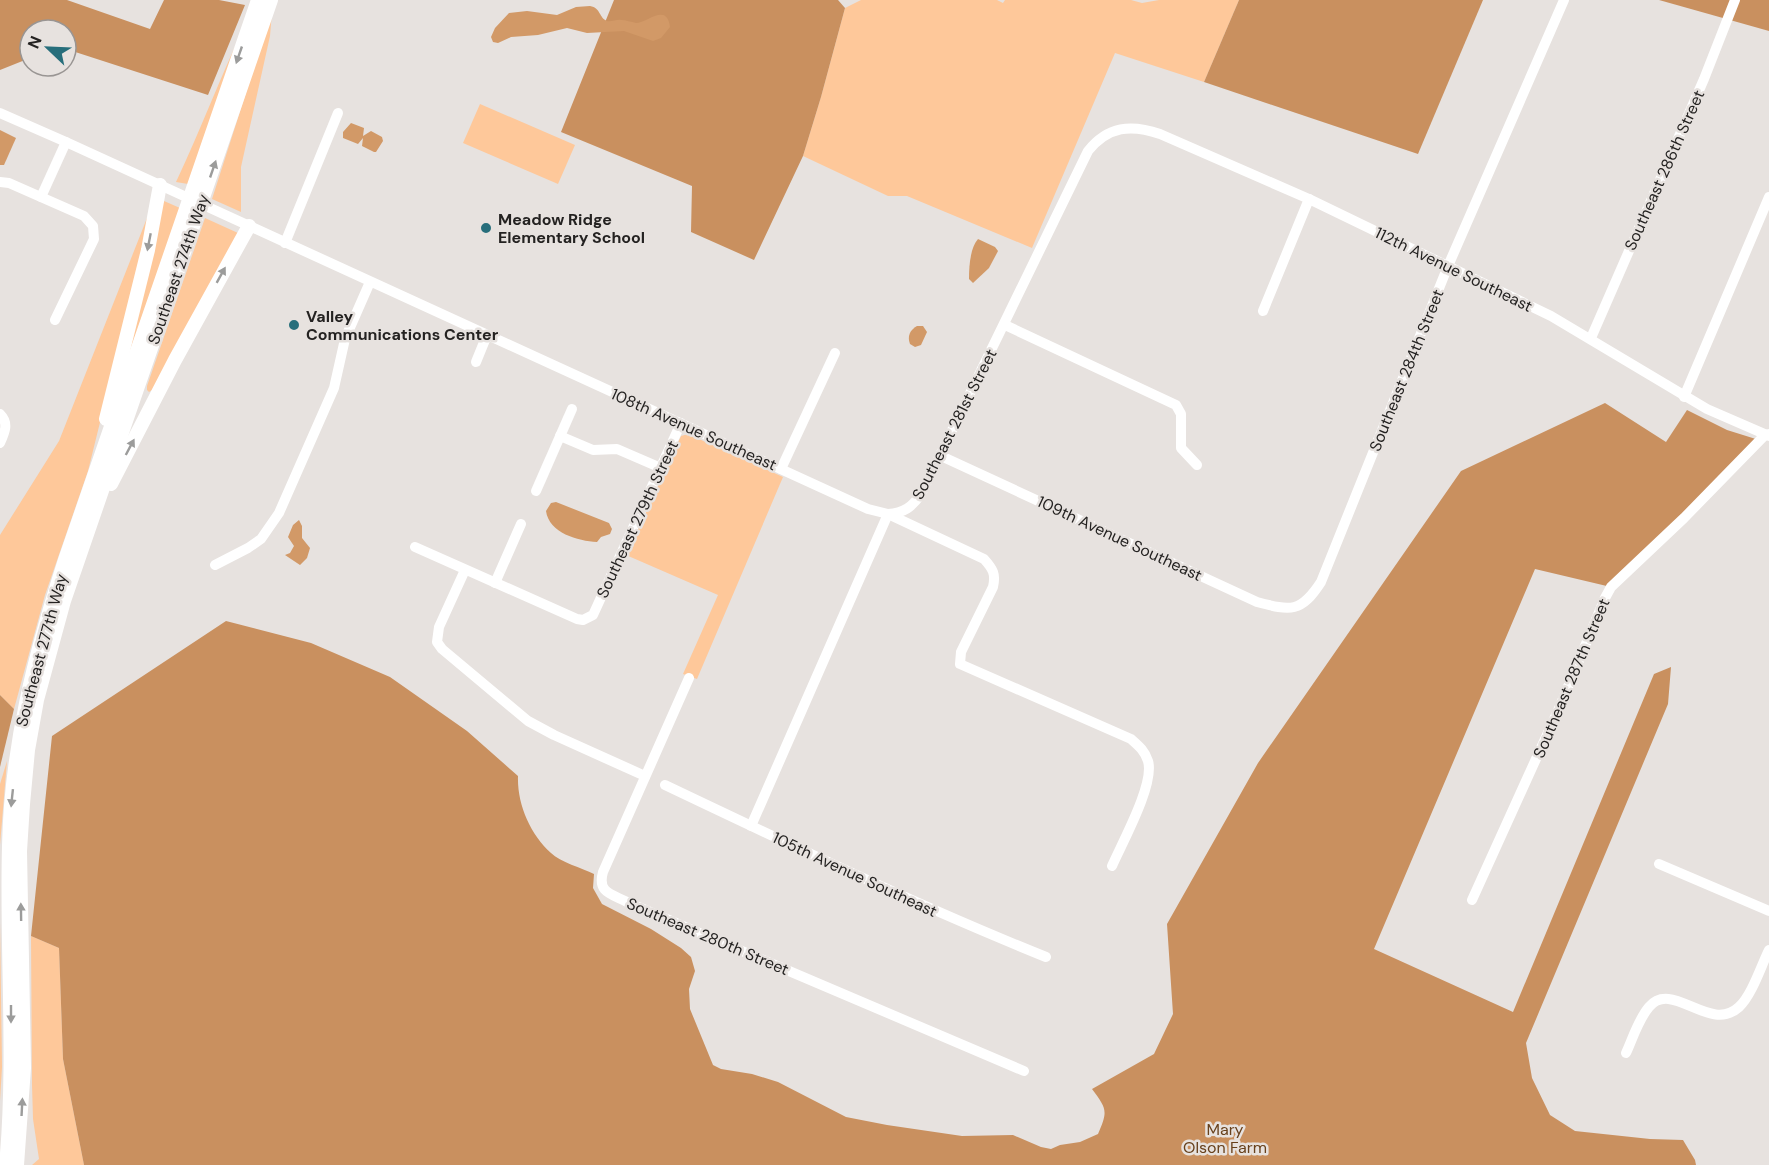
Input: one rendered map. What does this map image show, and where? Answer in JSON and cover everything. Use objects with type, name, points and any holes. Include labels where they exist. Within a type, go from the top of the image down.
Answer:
[{"type":"main road","name":"Southeast 274th Way","points":[[87,499],[258,0]]},
{"type":"main road","name":"Southeast 274th Way","points":[[85,537],[271,0]]},
{"type":"main road","points":[[87,499],[148,250],[166,188]]},
{"type":"main road","points":[[85,537],[175,360],[249,226]]},
{"type":"main road","name":"Southeast 277th Way","points":[[6,1165],[11,1074],[9,845],[18,746],[26,698],[41,640],[87,499]]},
{"type":"main road","name":"Southeast 277th Way","points":[[17,1165],[24,1068],[20,851],[28,750],[37,700],[52,642],[85,537]]},
{"type":"street","name":"Southeast 284th Street","points":[[1302,605],[1312,596],[1321,582],[1448,266],[1564,0]]},
{"type":"street","name":"Southeast 286th Street","points":[[1591,338],[1704,79],[1735,0]]},
{"type":"street","name":"108th Avenue Southeast","points":[[0,113],[868,509],[888,514],[984,559],[993,569],[995,578],[993,587],[962,652],[960,664],[1131,739],[1143,749],[1149,762],[1146,790],[1112,866]]},
{"type":"street","points":[[285,243],[338,113]]},
{"type":"street","name":"112th Avenue Southeast","points":[[1127,128],[1160,134],[1309,199],[1551,316],[1591,338],[1707,410],[1768,435]]},
{"type":"street","name":"Southeast 281st Street","points":[[888,514],[899,513],[914,504],[941,456],[1089,151],[1096,141],[1107,134],[1127,128]]},
{"type":"street","points":[[41,197],[66,142]]},
{"type":"street","points":[[0,182],[9,183],[84,216],[93,226],[94,239],[55,320]]},
{"type":"street","points":[[1684,397],[1769,197]]},
{"type":"street","points":[[1263,310],[1309,199]]},
{"type":"street","points":[[215,565],[261,539],[279,513],[334,388],[345,339],[370,282]]},
{"type":"street","points":[[1005,325],[1176,405],[1181,414],[1181,448],[1197,465]]},
{"type":"street","points":[[476,363],[488,335]]},
{"type":"street","points":[[781,469],[835,353]]},
{"type":"street","points":[[536,491],[572,409]]},
{"type":"street","points":[[0,442],[5,433],[3,417]]},
{"type":"street","name":"Southeast 279th Street","points":[[495,583],[577,619],[585,619],[593,615],[681,423]]},
{"type":"street","name":"Southeast 287th Street","points":[[1472,900],[1611,587],[1768,435]]},
{"type":"street","points":[[560,436],[593,450],[616,449],[661,468]]},
{"type":"street","name":"109th Avenue Southeast","points":[[941,456],[1257,602],[1277,607],[1302,605]]},
{"type":"street","points":[[751,826],[888,514]]},
{"type":"street","points":[[415,547],[495,583],[521,524]]},
{"type":"street","points":[[465,570],[438,627],[437,642],[442,649],[528,721],[645,776]]},
{"type":"street","name":"Southeast 280th Street","points":[[688,678],[603,872],[600,882],[606,891],[1024,1071]]},
{"type":"street","name":"105th Avenue Southeast","points":[[665,785],[973,928],[1046,957]]},
{"type":"street","points":[[1659,864],[1769,910]]},
{"type":"street","points":[[1626,1053],[1648,1008],[1658,999],[1674,1000],[1710,1014],[1726,1015],[1733,1012],[1741,1006],[1747,996],[1769,950]]},
{"type":"shaded area","points":[[861,0],[997,0],[1003,3],[1005,0],[1131,0],[1142,3],[1159,0],[1239,0],[1204,82],[1115,53],[1032,248],[907,196],[888,196],[803,156],[845,8]]},
{"type":"shaded area","points":[[576,7],[594,7],[607,21],[619,20],[636,23],[661,15],[668,20],[670,27],[661,38],[653,41],[624,31],[587,33],[567,28],[538,35],[511,37],[498,43],[493,42],[491,37],[495,28],[509,13],[527,11],[557,15]]},
{"type":"shaded area","points":[[272,12],[270,36],[241,167],[241,212],[212,199]]},
{"type":"shaded area","points":[[244,27],[188,184],[176,182],[227,66]]},
{"type":"shaded area","points":[[480,104],[575,145],[558,184],[463,143]]},
{"type":"shaded area","points":[[351,123],[364,128],[363,136],[371,131],[382,137],[383,141],[376,152],[362,146],[363,138],[358,144],[343,138],[343,132]]},
{"type":"shaded area","points":[[0,130],[16,138],[4,165],[0,165]]},
{"type":"shaded area","points":[[164,201],[180,208],[121,377],[160,209]]},
{"type":"shaded area","points":[[149,213],[149,224],[88,471],[45,595],[14,709],[0,695],[0,535],[59,441]]},
{"type":"shaded area","points":[[205,218],[238,233],[149,392],[147,386]]},
{"type":"shaded area","points":[[978,239],[995,247],[998,251],[989,268],[973,283],[969,279],[970,263],[973,247]]},
{"type":"shaded area","points":[[917,326],[923,326],[927,332],[921,345],[915,347],[910,344],[909,336]]},
{"type":"shaded area","points":[[688,434],[783,477],[697,679],[683,674],[718,595],[626,555],[681,436]]},
{"type":"shaded area","points":[[556,502],[609,523],[612,529],[610,534],[601,537],[597,542],[573,538],[558,530],[548,519],[546,511],[551,503]]},
{"type":"shaded area","points":[[299,520],[302,526],[302,538],[310,548],[307,558],[300,565],[285,555],[290,553],[294,546],[288,537],[293,525]]},
{"type":"shaded area","points":[[7,761],[0,845],[0,784]]},
{"type":"shaded area","points":[[0,922],[2,1067],[0,1101]]},
{"type":"shaded area","points":[[31,936],[59,948],[63,1059],[84,1165],[32,1165],[39,1159],[33,1119]]},
{"type":"green space","points":[[0,0],[67,0],[150,29],[164,0],[219,0],[245,5],[208,95],[78,53],[78,18],[18,18],[18,63],[0,70]]},
{"type":"green space","points":[[614,0],[838,0],[845,8],[803,156],[754,260],[691,232],[692,186],[561,132]]},
{"type":"green space","points":[[1239,0],[1483,0],[1418,154],[1204,82]]},
{"type":"green space","points":[[1659,0],[1769,0],[1769,31]]},
{"type":"green space","name":"Mary Olson Farm","points":[[1605,403],[1666,442],[1687,410],[1727,430],[1759,440],[1611,587],[1535,569],[1374,949],[1513,1012],[1654,674],[1671,667],[1668,704],[1526,1043],[1532,1078],[1550,1115],[1575,1131],[1683,1140],[1696,1165],[84,1165],[63,1059],[59,948],[31,936],[52,736],[226,621],[311,643],[390,677],[467,731],[518,776],[522,808],[526,818],[537,837],[551,853],[594,874],[593,888],[602,904],[651,929],[691,957],[695,971],[689,989],[690,1009],[713,1065],[721,1069],[752,1074],[778,1082],[846,1117],[887,1125],[962,1136],[1013,1135],[1051,1149],[1080,1142],[1098,1134],[1104,1110],[1101,1101],[1092,1089],[1154,1054],[1173,1014],[1167,924],[1258,763],[1461,471]]},
{"type":"green space","points":[[0,695],[14,709],[0,767]]},
{"type":"place","name":"Meadow Ridge Elementary School","points":[[486,228]]},
{"type":"place","name":"Valley Communications Center","points":[[294,325]]}]
